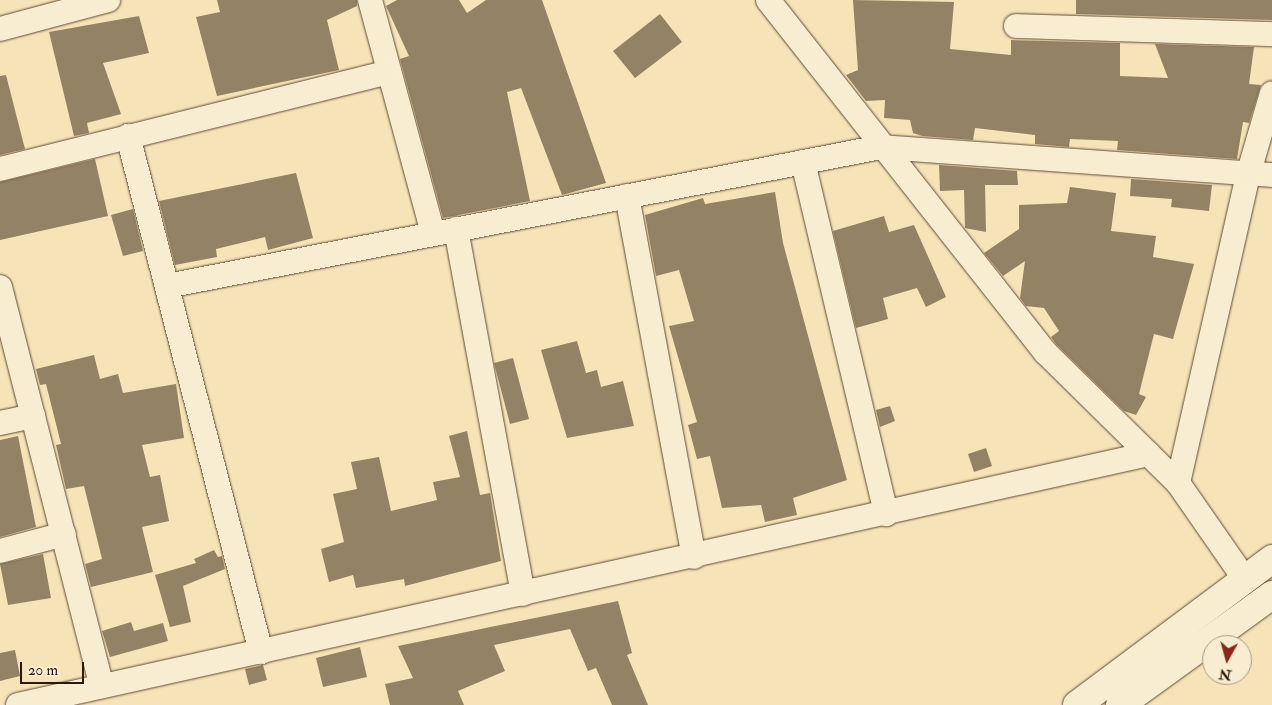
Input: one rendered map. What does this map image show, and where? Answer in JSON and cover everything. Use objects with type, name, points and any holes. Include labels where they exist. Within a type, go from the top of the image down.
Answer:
[{"type":"street","points":[[0,29],[50,7],[108,0]]},
{"type":"street","points":[[370,0],[389,72],[444,232],[522,594]]},
{"type":"street","points":[[768,0],[881,147],[1046,353],[1178,483],[1244,578]]},
{"type":"street","points":[[1016,26],[1272,34]]},
{"type":"street","points":[[0,169],[389,72]]},
{"type":"street","points":[[1178,483],[1248,175],[1272,93]]},
{"type":"street","points":[[128,136],[261,652]]},
{"type":"street","points":[[167,286],[881,147],[1248,175],[1272,174]]},
{"type":"street","points":[[803,162],[886,514]]},
{"type":"street","points":[[627,196],[694,557]]},
{"type":"street","points":[[0,287],[102,686]]},
{"type":"street","points":[[0,423],[34,416]]},
{"type":"street","points":[[18,705],[694,557],[1148,454]]},
{"type":"street","points":[[0,551],[64,534]]},
{"type":"street","points":[[1077,705],[1244,578],[1272,559]]},
{"type":"street","points":[[1120,705],[1272,594]]},
{"type":"building","points":[[217,0],[357,0],[357,6],[327,20],[339,70],[217,96],[196,17],[220,12]]},
{"type":"building","points":[[397,0],[459,0],[467,13],[486,0],[542,0],[606,183],[562,195],[521,88],[507,92],[530,201],[443,218],[400,59],[409,56],[386,6]]},
{"type":"building","points":[[853,0],[954,2],[950,49],[1011,55],[1011,40],[1120,43],[1120,76],[1168,78],[1155,44],[1254,47],[1249,84],[1261,85],[1249,123],[1243,122],[1237,159],[1117,150],[1118,141],[1070,139],[1069,147],[1035,144],[1035,135],[975,128],[973,140],[922,136],[913,133],[910,120],[884,118],[885,100],[866,101],[846,75],[858,70]]},
{"type":"building","points":[[1076,0],[1272,0],[1272,20],[1076,14]]},
{"type":"building","points":[[660,14],[682,42],[635,78],[613,51]]},
{"type":"building","points":[[139,16],[149,53],[103,63],[121,114],[87,123],[89,133],[74,136],[49,32]]},
{"type":"building","points":[[6,75],[25,149],[0,155],[0,76]]},
{"type":"building","points":[[95,159],[108,216],[0,240],[0,182]]},
{"type":"building","points":[[939,165],[1017,171],[1018,185],[985,185],[986,232],[965,228],[964,190],[940,191]]},
{"type":"building","points":[[296,173],[313,238],[268,250],[265,237],[216,249],[217,257],[175,265],[159,201]]},
{"type":"building","points":[[1131,179],[1212,185],[1209,211],[1171,207],[1172,199],[1130,196]]},
{"type":"building","points":[[1070,187],[1116,193],[1111,231],[1156,236],[1153,257],[1194,264],[1173,339],[1154,334],[1139,394],[1146,397],[1136,415],[1124,411],[1056,344],[1051,337],[1059,331],[1044,308],[1026,306],[1020,298],[1025,261],[1003,276],[984,253],[1019,229],[1019,205],[1067,203]]},
{"type":"building","points":[[775,192],[783,243],[847,480],[793,498],[797,515],[765,522],[761,505],[722,508],[710,456],[697,459],[688,425],[697,422],[669,326],[694,321],[679,270],[656,276],[645,215],[703,198],[705,204]]},
{"type":"building","points":[[133,209],[143,251],[123,256],[111,215]]},
{"type":"building","points":[[884,216],[889,232],[914,225],[946,297],[926,307],[917,288],[883,298],[888,319],[856,328],[833,231]]},
{"type":"building","points":[[577,341],[586,373],[597,370],[601,387],[623,381],[634,426],[567,438],[541,350]]},
{"type":"building","points":[[94,355],[100,379],[118,374],[123,393],[176,384],[184,438],[142,445],[150,477],[160,475],[169,521],[142,527],[153,572],[91,587],[85,564],[102,559],[84,486],[66,489],[56,445],[61,444],[46,384],[40,385],[36,369]]},
{"type":"building","points":[[513,358],[529,419],[510,424],[494,363]]},
{"type":"building","points":[[890,406],[895,421],[880,427],[876,410]]},
{"type":"building","points":[[467,431],[480,495],[490,493],[501,561],[405,586],[404,579],[356,588],[353,575],[329,582],[321,549],[344,542],[333,494],[357,489],[351,462],[379,457],[391,511],[437,500],[433,482],[460,477],[449,436]]},
{"type":"building","points":[[18,436],[36,527],[0,537],[0,440]]},
{"type":"building","points":[[986,448],[992,466],[974,472],[968,454]]},
{"type":"building","points":[[214,550],[218,557],[222,556],[225,569],[183,586],[191,622],[170,627],[155,575],[196,563],[194,559]]},
{"type":"building","points":[[43,554],[51,598],[8,605],[0,564]]},
{"type":"building","points":[[618,601],[632,653],[627,655],[648,705],[612,705],[596,668],[588,671],[570,629],[494,645],[505,671],[458,691],[464,705],[390,705],[385,684],[413,678],[398,646]]},
{"type":"building","points":[[131,622],[134,631],[163,623],[168,641],[110,657],[102,631]]},
{"type":"building","points":[[360,647],[367,677],[323,687],[316,658]]},
{"type":"building","points":[[15,650],[20,676],[0,681],[0,653]]},
{"type":"building","points":[[263,665],[267,680],[249,685],[245,669]]}]
